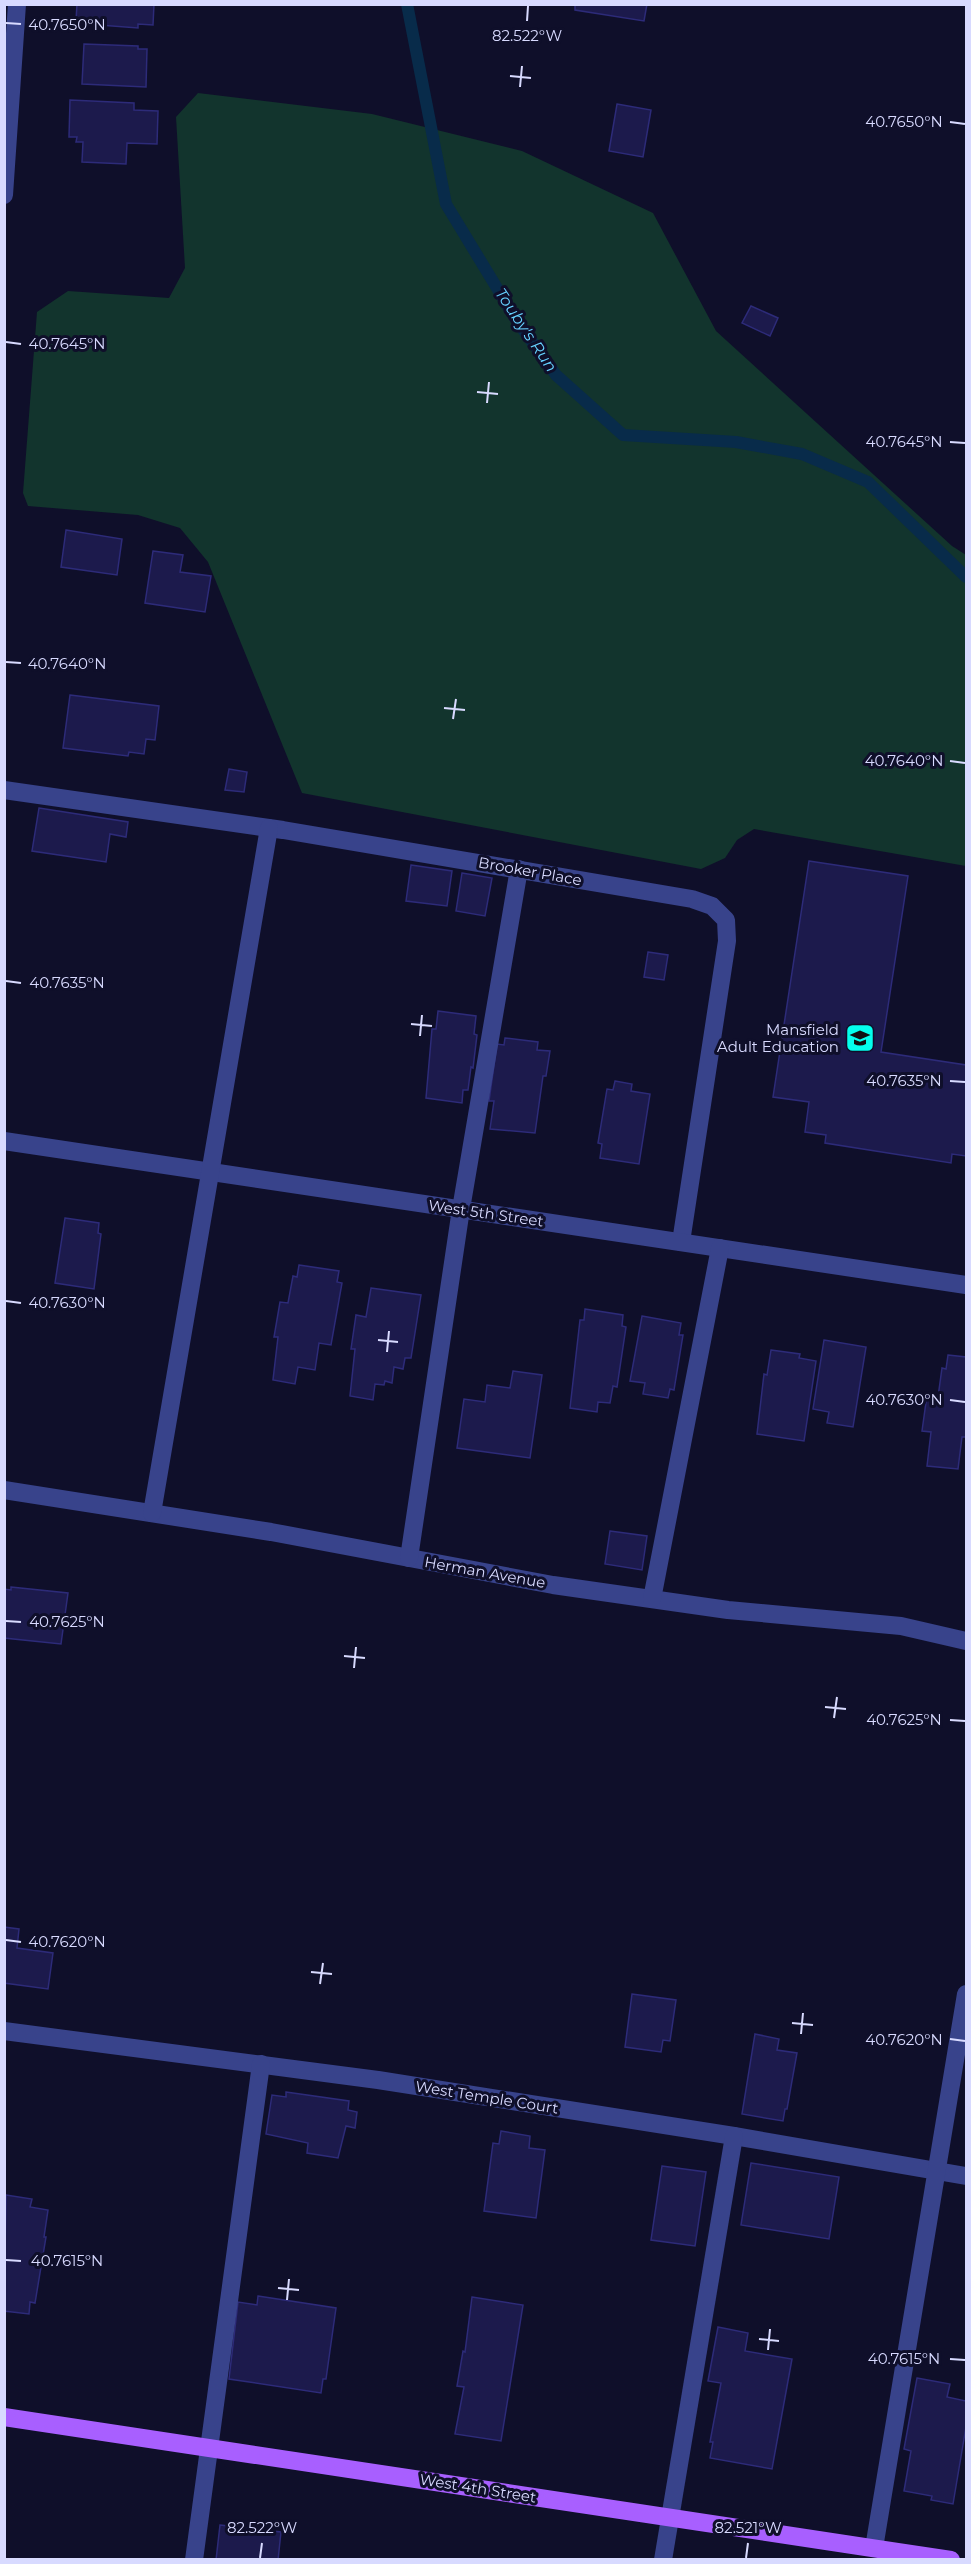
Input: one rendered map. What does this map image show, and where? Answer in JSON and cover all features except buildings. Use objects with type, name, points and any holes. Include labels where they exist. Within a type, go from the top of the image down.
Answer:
[{"type":"main road","name":"West 4th Street","points":[[4,2417],[951,2559]]},
{"type":"street","points":[[4,195],[17,4]]},
{"type":"street","name":"Brooker Place","points":[[4,790],[268,828],[519,869],[692,899],[712,906],[726,920],[728,941],[681,1242]]},
{"type":"street","points":[[152,1513],[268,828]]},
{"type":"street","points":[[410,1558],[461,1209],[519,869]]},
{"type":"street","name":"West 5th Street","points":[[4,1141],[966,1285]]},
{"type":"street","points":[[652,1599],[720,1248]]},
{"type":"street","name":"Herman Avenue","points":[[4,1490],[271,1532],[553,1585],[728,1610],[901,1626],[966,1641]]},
{"type":"street","points":[[874,2548],[966,1994]]},
{"type":"street","name":"West Temple Court","points":[[4,2031],[378,2080],[734,2136],[966,2176]]},
{"type":"street","points":[[194,2559],[261,2064]]},
{"type":"street","points":[[663,2559],[734,2136]]},
{"type":"green space","points":[[198,93],[372,114],[522,151],[653,213],[716,331],[952,546],[966,555],[966,866],[754,829],[737,840],[725,858],[701,869],[302,793],[208,562],[180,528],[138,515],[28,506],[23,493],[37,312],[68,291],[169,298],[185,268],[176,117]]},
{"type":"waterway","name":"Touby's Run","points":[[407,4],[446,204],[517,321],[556,375],[623,435],[736,442],[802,454],[868,482],[966,577]]},
{"type":"place","name":"Mansfield Adult Education","points":[[860,1038]]}]
